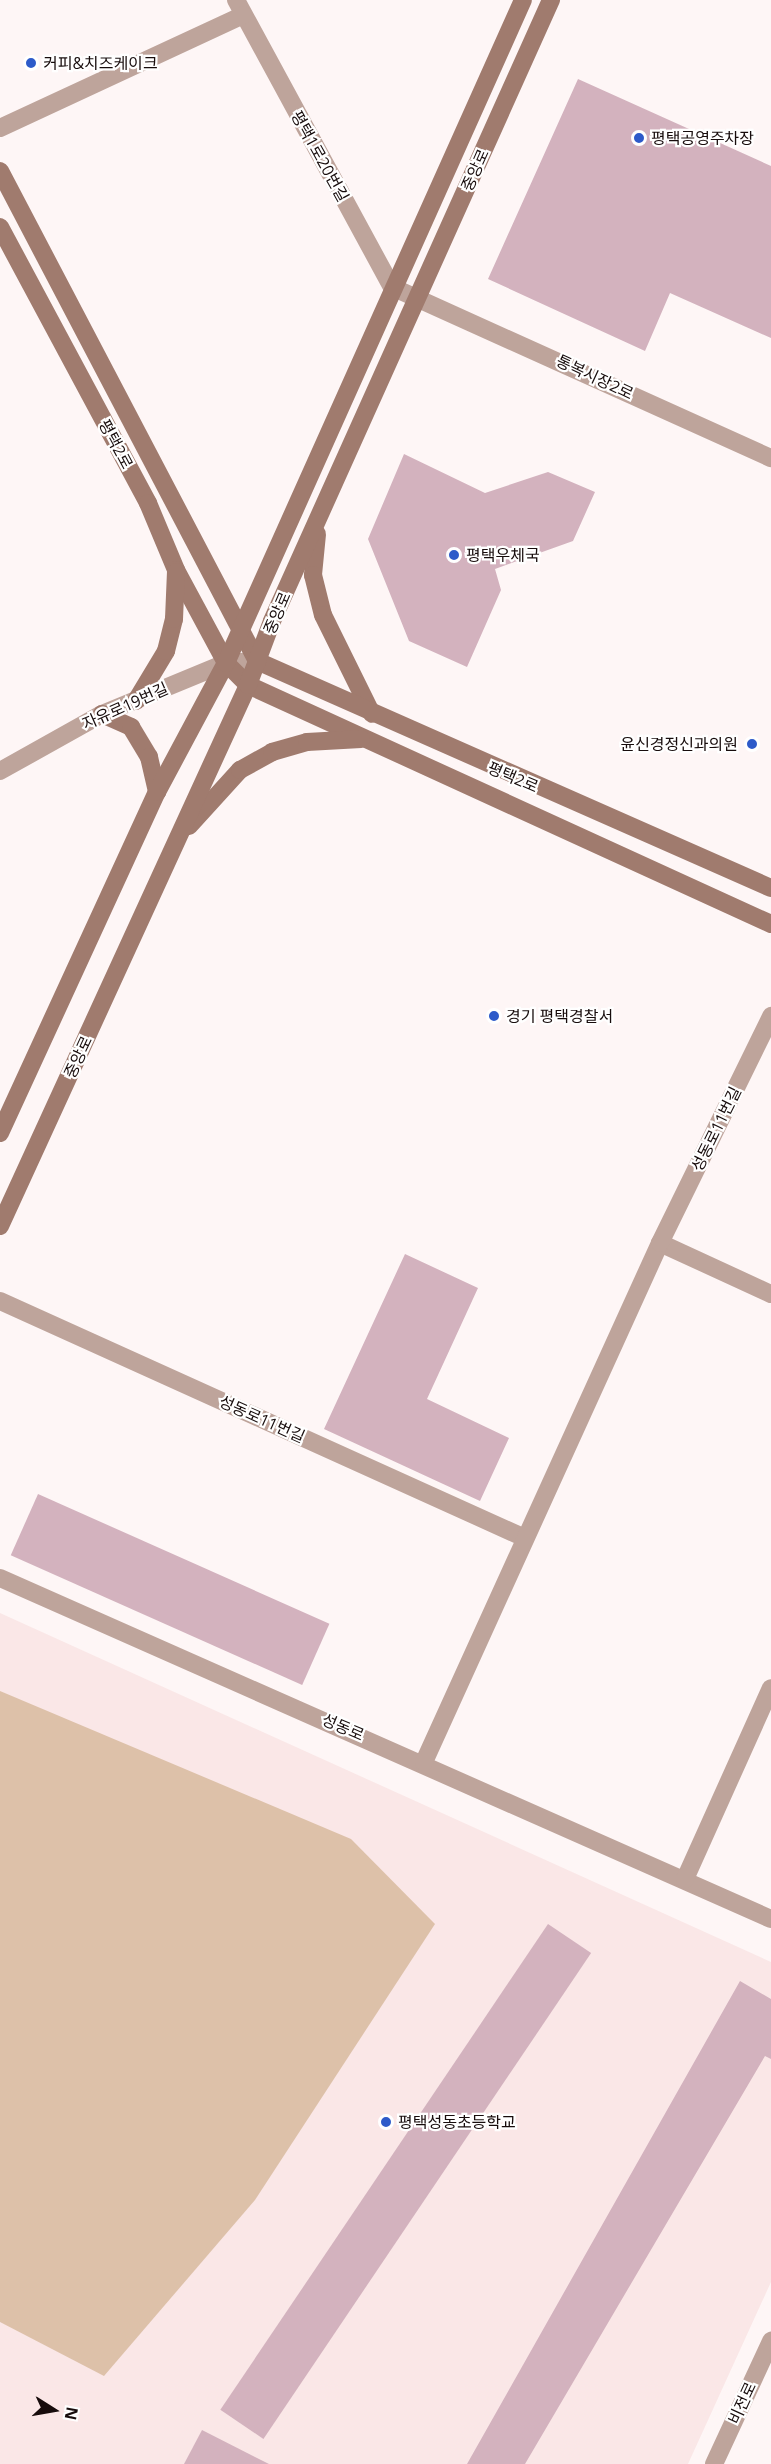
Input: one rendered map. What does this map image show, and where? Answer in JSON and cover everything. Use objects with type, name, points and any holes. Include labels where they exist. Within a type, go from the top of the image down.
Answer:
[{"type":"street","name":"중앙로","points":[[0,1133],[158,792],[226,663],[238,631],[392,287],[523,0]]},
{"type":"street","name":"중앙로","points":[[0,1226],[248,685],[318,519],[551,0]]},
{"type":"street","name":"평택1로20번길","points":[[239,7],[392,287]]},
{"type":"street","points":[[0,128],[239,7]]},
{"type":"street","points":[[0,171],[238,631],[257,661]]},
{"type":"street","name":"평택2로","points":[[0,227],[148,503],[176,570],[226,663],[248,685]]},
{"type":"street","points":[[392,287],[418,296]]},
{"type":"street","name":"통복시장2로","points":[[418,296],[771,458]]},
{"type":"street","points":[[318,519],[313,575],[323,615],[372,714]]},
{"type":"street","points":[[136,701],[166,651],[174,619],[176,570]]},
{"type":"street","name":"평택2로","points":[[257,661],[372,714],[771,888]]},
{"type":"street","name":"자유로19번길","points":[[0,771],[102,714],[226,663],[257,661]]},
{"type":"street","points":[[248,685],[771,924]]},
{"type":"street","points":[[102,714],[131,727],[149,757],[158,792]]},
{"type":"street","points":[[179,836],[240,770],[272,752],[307,742],[365,739]]},
{"type":"street","name":"성동로11번길","points":[[424,1762],[660,1243],[771,1016]]},
{"type":"street","points":[[660,1243],[771,1294]]},
{"type":"street","name":"성동로11번길","points":[[0,1301],[525,1538]]},
{"type":"street","name":"성동로","points":[[0,1578],[424,1762],[771,1919]]},
{"type":"street","points":[[685,1879],[771,1688]]},
{"type":"street","name":"비전로","points":[[714,2464],[771,2341]]},
{"type":"shaded area","name":"평택성동초등학교","points":[[0,1613],[771,1962],[771,2282],[688,2464],[0,2464]]},
{"type":"shaded area","points":[[0,1691],[351,1839],[435,1924],[255,2200],[104,2376],[0,2322]]},
{"type":"building","points":[[578,79],[771,166],[771,338],[670,293],[645,351],[488,279]]},
{"type":"building","name":"평택우체국","points":[[404,454],[485,493],[548,472],[595,492],[573,541],[495,569],[501,590],[467,667],[409,641],[368,539]]},
{"type":"building","points":[[405,1254],[478,1288],[427,1399],[509,1438],[480,1501],[324,1429]]},
{"type":"building","points":[[38,1494],[329,1624],[302,1685],[11,1555]]},
{"type":"building","points":[[548,1924],[591,1953],[263,2439],[220,2410]]},
{"type":"building","points":[[740,1981],[771,1999],[771,2059],[765,2056],[525,2464],[467,2464]]},
{"type":"building","points":[[202,2430],[269,2464],[184,2464]]},
{"type":"place","name":"커피&치즈케이크","points":[[31,63]]},
{"type":"place","name":"평택공영주차장","points":[[639,138]]},
{"type":"place","name":"평택우체국","points":[[454,555]]},
{"type":"place","name":"윤신경정신과의원","points":[[752,744]]},
{"type":"place","name":"경기 평택경찰서","points":[[494,1016]]},
{"type":"place","name":"평택성동초등학교","points":[[386,2122]]}]
